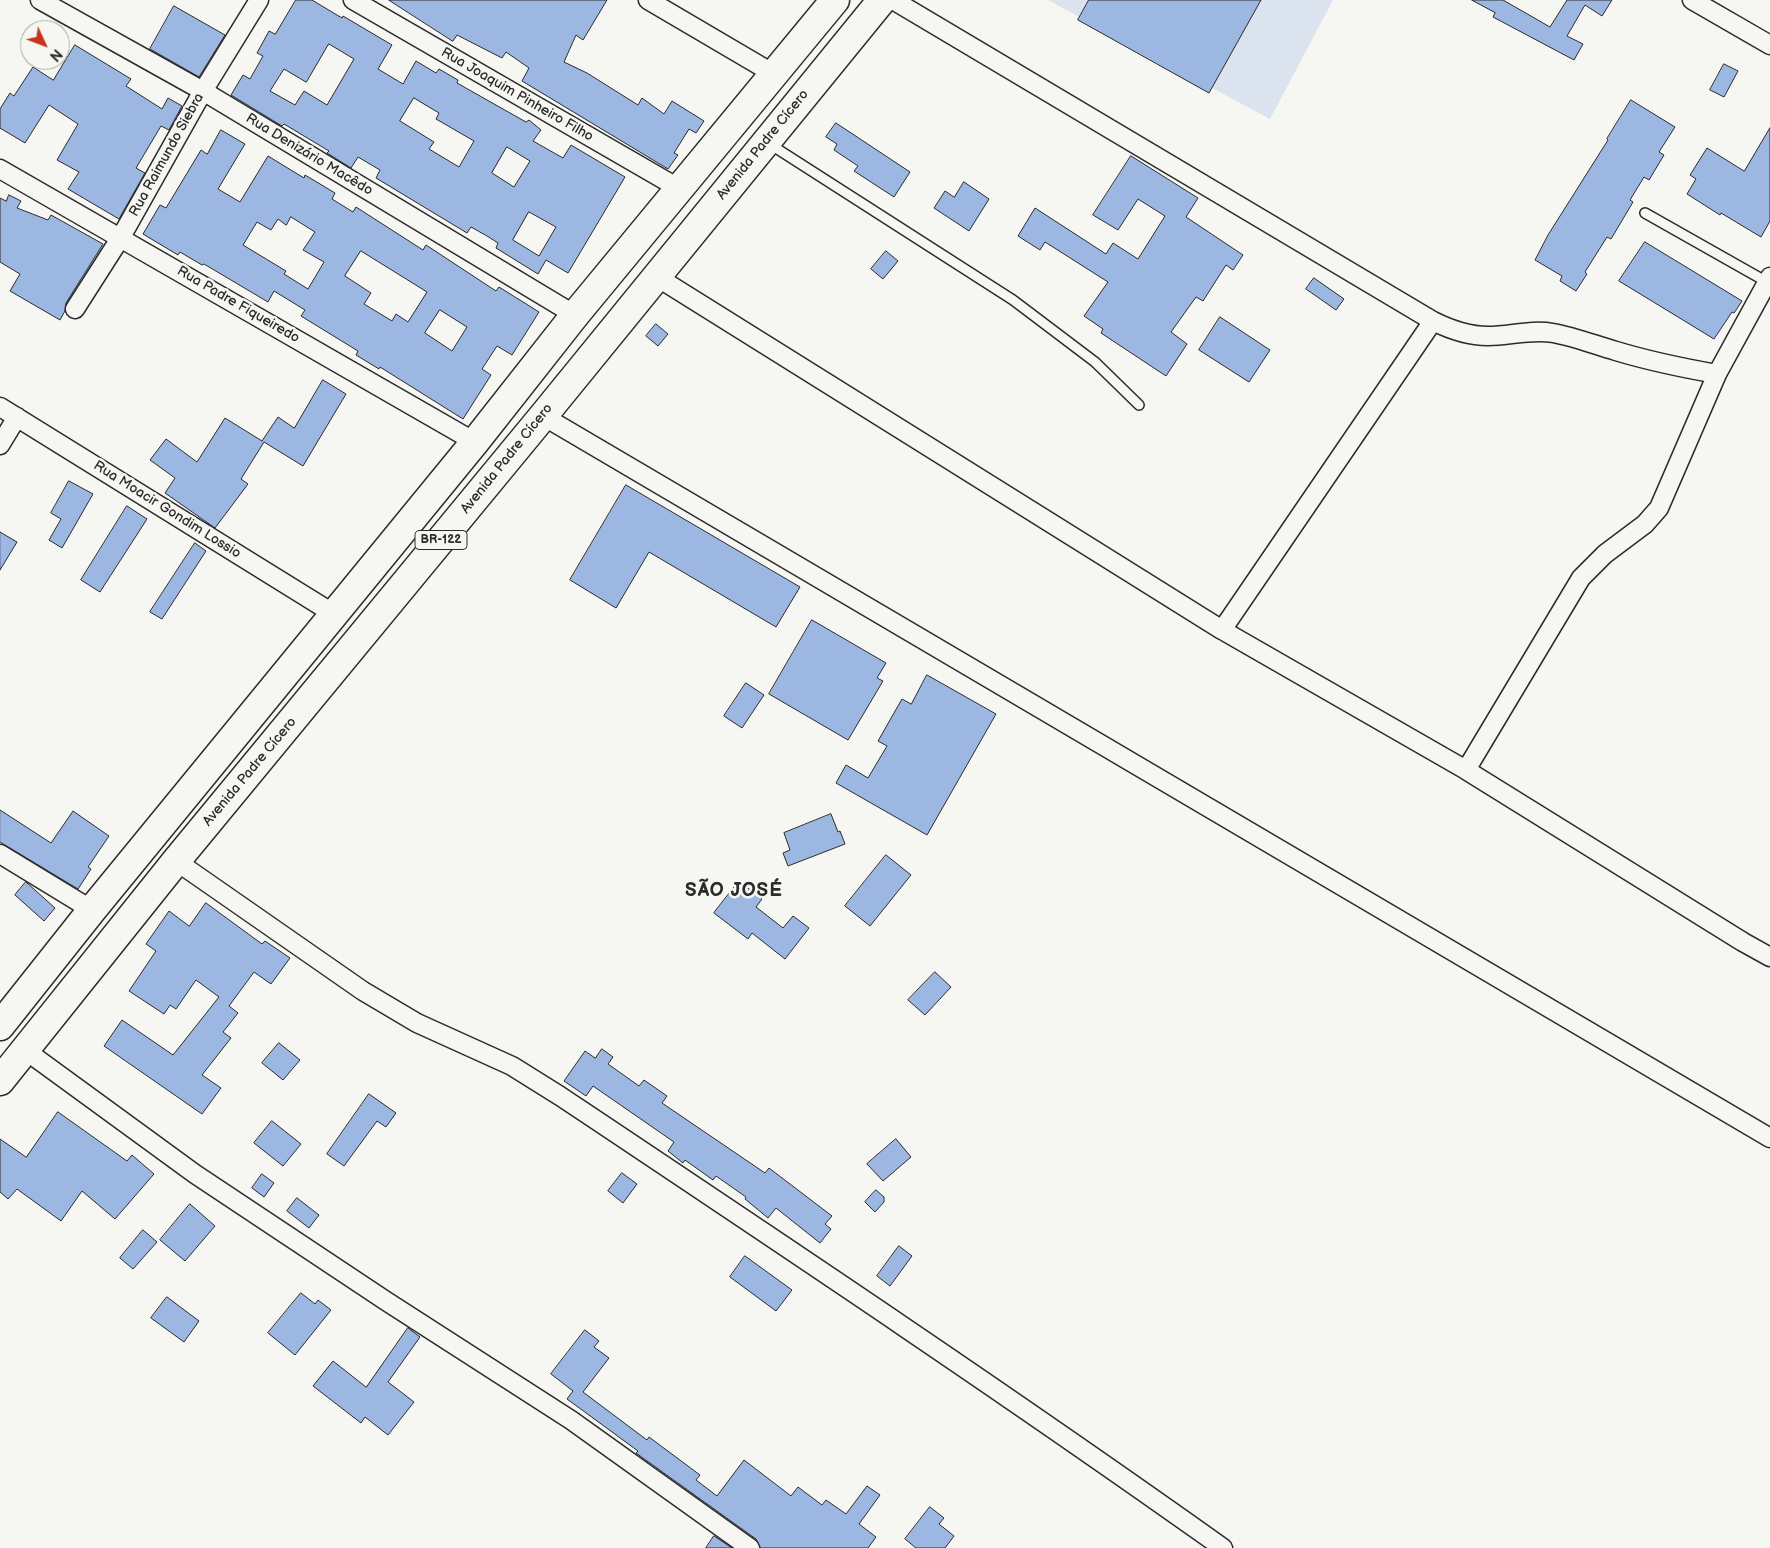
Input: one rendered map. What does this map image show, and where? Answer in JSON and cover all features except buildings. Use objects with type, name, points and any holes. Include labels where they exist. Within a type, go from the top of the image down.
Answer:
[{"type":"highway","name":"BR-122","points":[[0,1026],[575,315],[835,0]]},
{"type":"highway","name":"Avenida Padre Cícero","points":[[0,1081],[176,861],[657,277],[882,0]]},
{"type":"street","name":"Rua Denizário Macêdo","points":[[40,0],[203,91],[575,315]]},
{"type":"street","name":"Rua Raimundo Siebra","points":[[74,309],[121,237],[203,91],[259,0]]},
{"type":"street","name":"Rua Joaquim Pinheiro Filho","points":[[353,0],[680,189]]},
{"type":"street","points":[[648,0],[774,74]]},
{"type":"street","points":[[894,0],[1433,321],[1452,330],[1470,335],[1489,336],[1519,332],[1551,333],[1586,340],[1670,366],[1717,374]]},
{"type":"street","points":[[1692,0],[1770,45]]},
{"type":"street","name":"Rua Padre Fiqueiredo","points":[[0,169],[474,442]]},
{"type":"street","points":[[657,277],[1222,630],[1466,770],[1770,957]]},
{"type":"street","points":[[1466,770],[1581,578],[1606,554],[1645,524],[1658,508],[1717,374],[1769,281]]},
{"type":"street","points":[[1222,630],[1433,321]]},
{"type":"street","name":"Rua Moacir Gondim Lossio","points":[[0,407],[334,614]]},
{"type":"street","points":[[543,416],[1770,1138]]},
{"type":"street","points":[[0,445],[17,417]]},
{"type":"street","points":[[0,854],[92,910]]},
{"type":"street","points":[[176,861],[363,991],[417,1023],[512,1066],[560,1096],[861,1297],[1099,1460],[1223,1548]]},
{"type":"street","points":[[25,1050],[195,1174],[386,1302],[571,1420],[750,1548]]},
{"type":"lane","points":[[766,142],[1013,300],[1095,362],[1139,405]]},
{"type":"lane","points":[[1645,212],[1769,281]]},
{"type":"shaded area","points":[[1048,0],[1333,0],[1270,119]]},
{"type":"district","name":"SÃO JOSÉ","points":[[734,891]]}]
